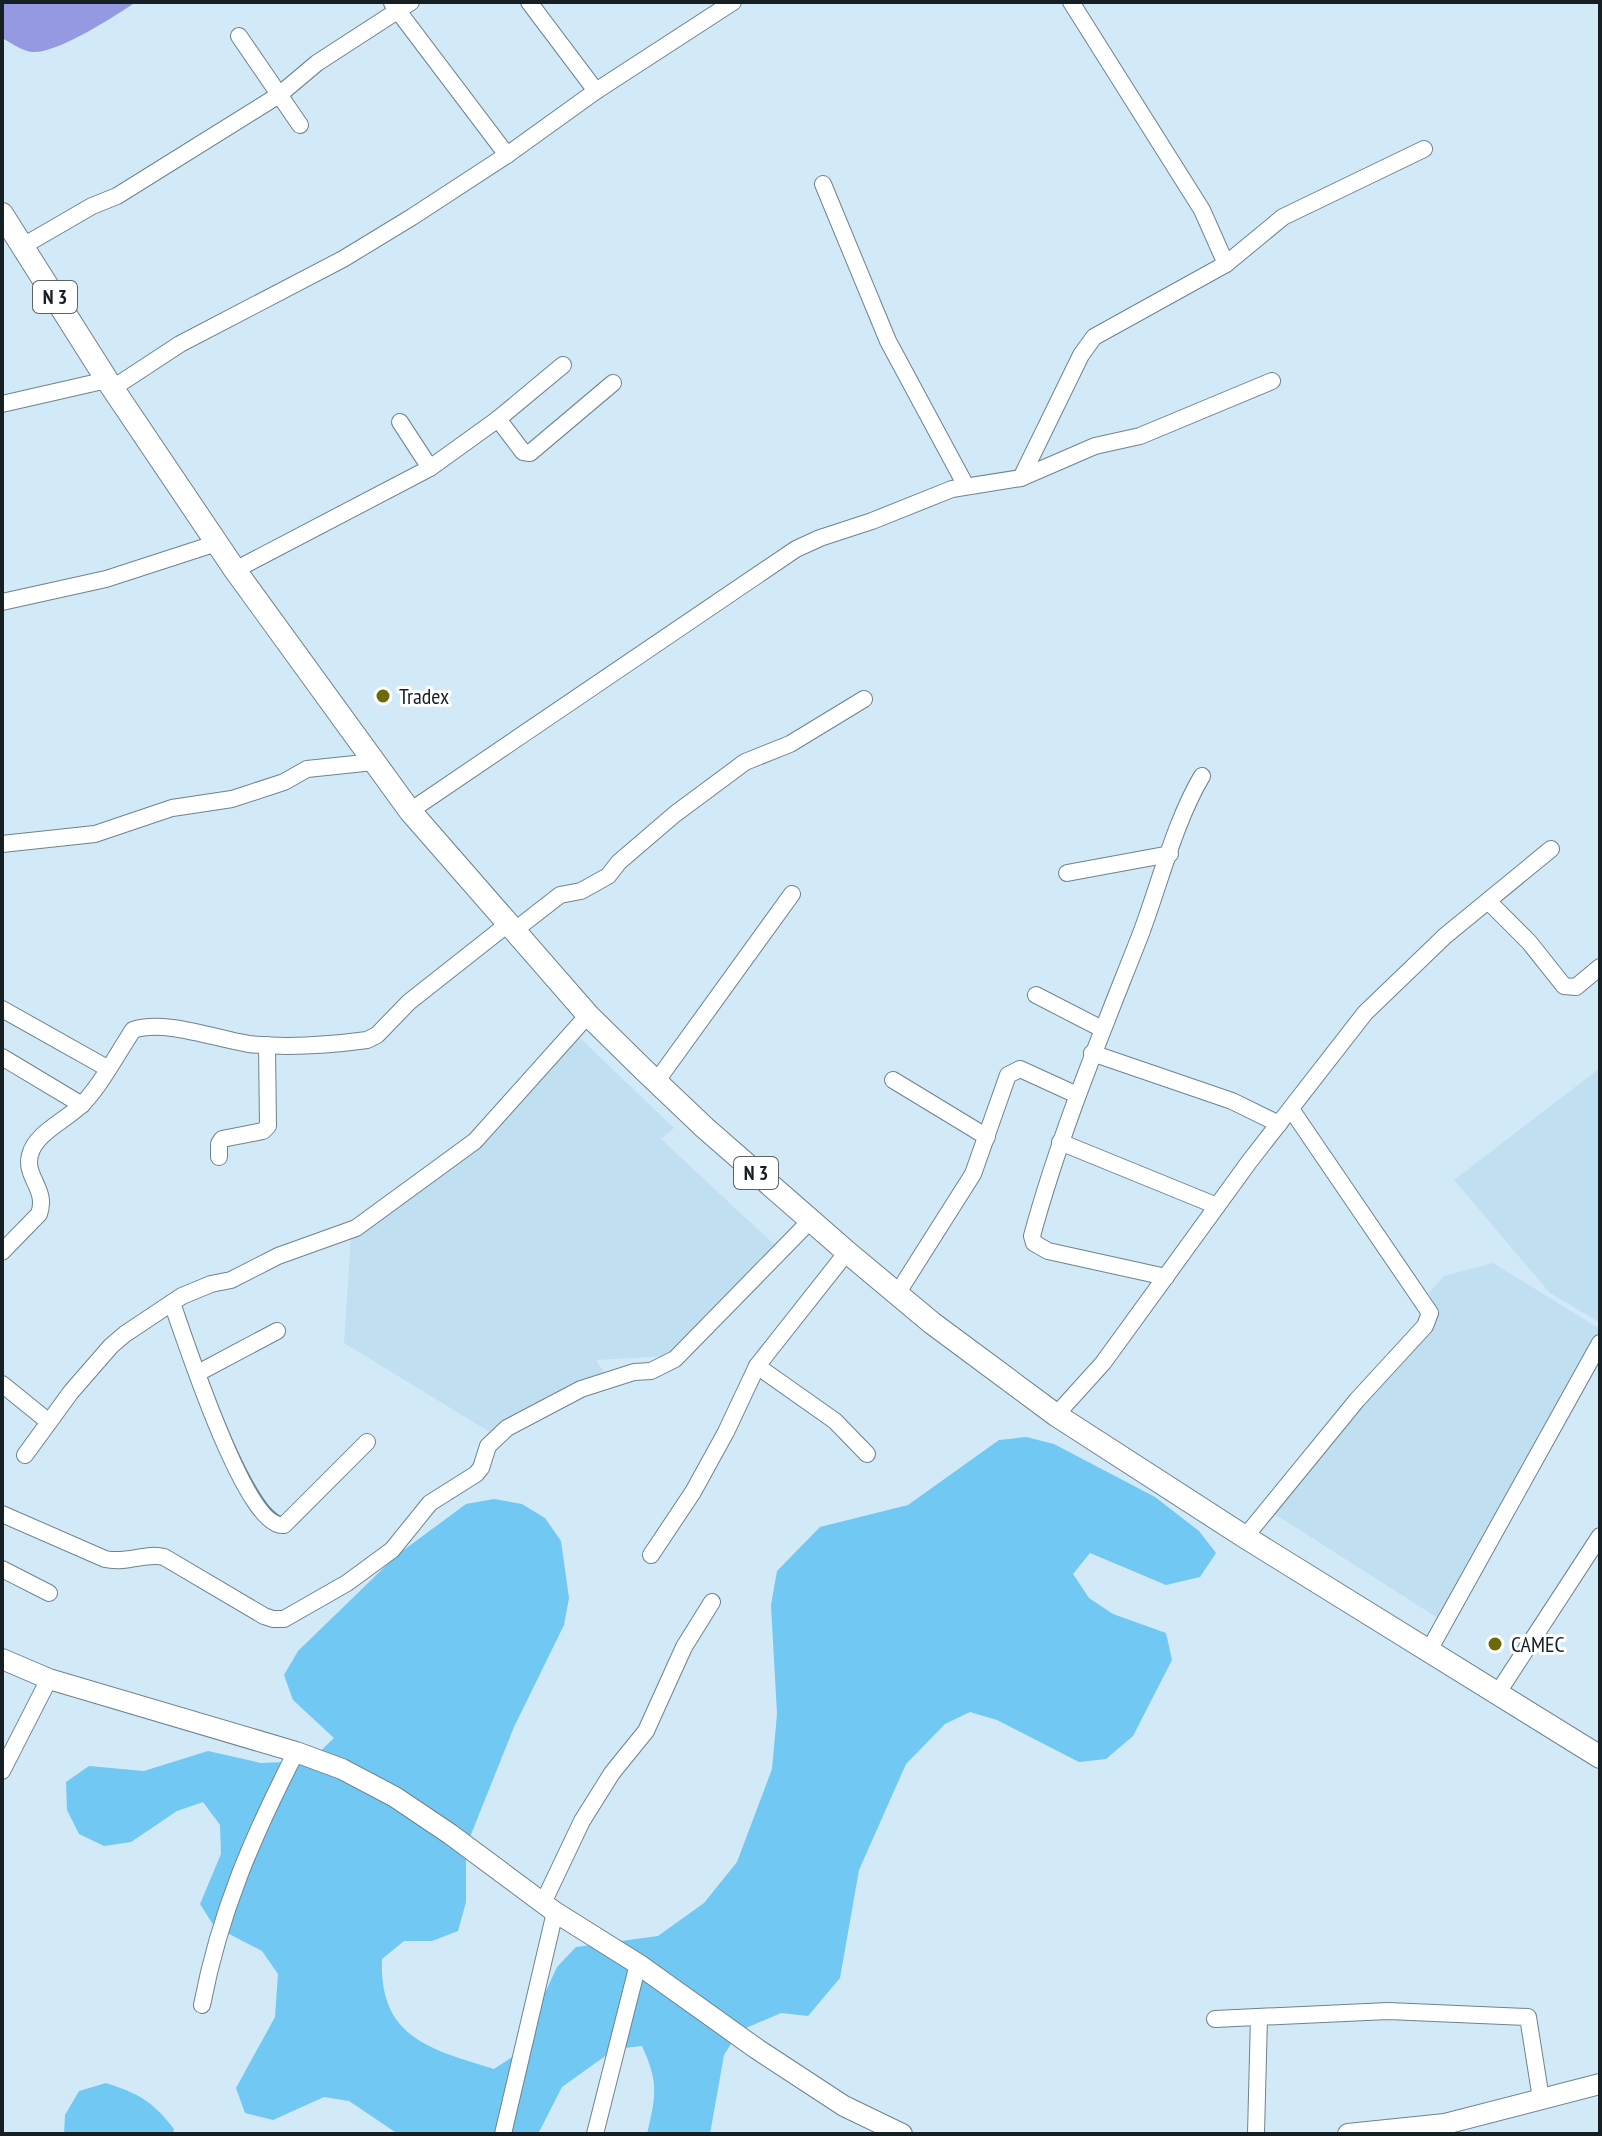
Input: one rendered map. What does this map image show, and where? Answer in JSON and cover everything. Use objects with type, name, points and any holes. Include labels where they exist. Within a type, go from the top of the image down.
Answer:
[{"type":"highway","name":"N 3","points":[[2,214],[110,384],[235,570],[410,811],[588,1015],[656,1082],[810,1221],[897,1294],[1056,1415],[1245,1537],[1600,1757]]},
{"type":"main road","points":[[2,1659],[49,1679],[296,1752],[342,1769],[395,1797],[549,1907],[638,1964],[832,2098],[902,2134]]},
{"type":"main road","points":[[1360,2133],[1446,2129],[1600,2084]]},
{"type":"street","points":[[529,2],[596,91]]},
{"type":"street","points":[[2,404],[110,384],[343,259],[507,155],[596,91],[733,2]]},
{"type":"street","points":[[1071,2],[1202,210],[1226,264]]},
{"type":"street","points":[[23,246],[92,206],[117,196],[279,95],[317,63],[400,5],[507,155]]},
{"type":"street","points":[[239,36],[300,125]]},
{"type":"street","points":[[1021,478],[1081,355],[1094,337],[1226,264],[1283,217],[1424,149]]},
{"type":"street","points":[[823,184],[888,341],[966,486]]},
{"type":"street","points":[[235,570],[430,468],[498,419],[563,365]]},
{"type":"street","points":[[410,811],[796,549],[952,489],[1021,478],[1095,446],[1140,436],[1272,381]]},
{"type":"street","points":[[498,419],[523,452],[530,453],[613,383]]},
{"type":"street","points":[[400,422],[430,468]]},
{"type":"street","points":[[2,602],[106,579],[217,543]]},
{"type":"street","points":[[2,1252],[39,1214],[40,1192],[29,1170],[33,1146],[82,1105],[133,1030],[160,1027],[267,1045],[353,1041],[377,1035],[409,1002],[512,926],[560,895],[581,891],[608,876],[619,862],[718,780],[745,762],[790,744],[864,699]]},
{"type":"street","points":[[2,844],[95,834],[172,808],[232,799],[284,782],[307,769],[374,762]]},
{"type":"street","points":[[1166,1277],[1048,1251],[1034,1243],[1032,1236],[1060,1142],[1092,1053],[1193,790],[1202,776]]},
{"type":"street","points":[[1056,1415],[1103,1363],[1217,1206],[1365,1013],[1445,936],[1551,849]]},
{"type":"street","points":[[1067,873],[1170,854]]},
{"type":"street","points":[[656,1082],[792,894]]},
{"type":"street","points":[[1488,901],[1529,942],[1564,986],[1576,987],[1600,967]]},
{"type":"street","points":[[1036,995],[1102,1029]]},
{"type":"street","points":[[2,1009],[107,1068]]},
{"type":"street","points":[[25,1455],[111,1346],[125,1334],[172,1303],[211,1284],[244,1275],[278,1256],[356,1228],[475,1141],[588,1015]]},
{"type":"street","points":[[219,1157],[222,1139],[263,1131],[268,1126],[267,1045]]},
{"type":"street","points":[[1092,1053],[1232,1101],[1279,1124]]},
{"type":"street","points":[[2,1057],[82,1105]]},
{"type":"street","points":[[897,1294],[973,1174],[1008,1075],[1020,1069],[1077,1095]]},
{"type":"street","points":[[893,1080],[987,1137]]},
{"type":"street","points":[[1245,1537],[1357,1400],[1425,1326],[1430,1313],[1291,1109]]},
{"type":"street","points":[[1060,1142],[1217,1206]]},
{"type":"street","points":[[2,1514],[105,1559],[117,1562],[153,1555],[164,1557],[264,1616],[284,1619],[347,1583],[392,1550],[430,1503],[476,1474],[488,1446],[500,1433],[581,1389],[634,1372],[651,1371],[675,1359],[810,1221]]},
{"type":"street","points":[[651,1555],[693,1492],[757,1366],[847,1252]]},
{"type":"street","points":[[172,1303],[233,1464],[257,1507],[271,1522],[284,1525],[367,1442]]},
{"type":"street","points":[[198,1373],[277,1331]]},
{"type":"street","points":[[1428,1652],[1600,1343]]},
{"type":"street","points":[[757,1366],[835,1421],[867,1454]]},
{"type":"street","points":[[2,1384],[49,1422]]},
{"type":"street","points":[[1497,1694],[1600,1536]]},
{"type":"street","points":[[2,1569],[49,1593]]},
{"type":"street","points":[[503,2134],[549,1907],[582,1821],[612,1773],[646,1731],[684,1647],[712,1602]]},
{"type":"street","points":[[2,1771],[49,1679]]},
{"type":"street","points":[[202,2005],[212,1953],[226,1906],[256,1830],[296,1752]]},
{"type":"street","points":[[595,2134],[638,1964]]},
{"type":"street","points":[[1215,2019],[1388,2011],[1528,2017],[1541,2099]]},
{"type":"street","points":[[1256,2134],[1259,2017]]},
{"type":"shaded area","points":[[2,2],[136,2],[70,41],[32,52],[2,38]]},
{"type":"shaded area","points":[[576,1034],[674,1128],[661,1139],[777,1247],[670,1356],[596,1360],[605,1374],[493,1434],[344,1343],[351,1236],[492,1133]]},
{"type":"shaded area","points":[[1600,1068],[1599,1322],[1550,1293],[1454,1180]]},
{"type":"shaded area","points":[[1493,1263],[1600,1329],[1600,1332],[1444,1622],[1273,1513],[1438,1317],[1429,1293],[1444,1276]]},
{"type":"shaded area","points":[[1026,1437],[1054,1444],[1155,1497],[1199,1531],[1216,1553],[1200,1577],[1166,1585],[1090,1553],[1073,1574],[1089,1598],[1113,1614],[1166,1633],[1172,1660],[1133,1736],[1106,1759],[1079,1762],[997,1720],[970,1712],[945,1724],[906,1764],[859,1870],[840,1978],[808,2016],[781,2013],[739,2031],[724,2055],[710,2134],[647,2134],[654,2089],[642,2046],[615,2049],[562,2087],[538,2134],[398,2134],[349,2101],[324,2097],[273,2120],[245,2113],[236,2088],[275,2017],[278,1974],[262,1951],[214,1926],[200,1904],[221,1854],[220,1825],[203,1802],[177,1811],[131,1842],[104,1846],[79,1834],[67,1810],[66,1782],[89,1766],[144,1771],[208,1751],[261,1763],[310,1761],[334,1738],[293,1700],[284,1675],[298,1651],[397,1555],[466,1504],[494,1499],[522,1504],[545,1518],[561,1541],[569,1598],[564,1625],[514,1727],[466,1847],[466,1902],[458,1931],[432,1941],[404,1941],[382,1959],[383,1986],[389,2007],[399,2023],[430,2046],[494,2069],[517,2054],[557,1967],[576,1947],[658,1936],[704,1903],[737,1862],[772,1769],[777,1714],[771,1605],[777,1571],[820,1527],[908,1505],[999,1440]]},
{"type":"shaded area","points":[[106,2083],[137,2095],[152,2105],[174,2129],[173,2134],[64,2134],[65,2115],[79,2091]]},
{"type":"place","name":"Tradex","points":[[383,696]]},
{"type":"place","name":"CAMEC","points":[[1495,1644]]}]
